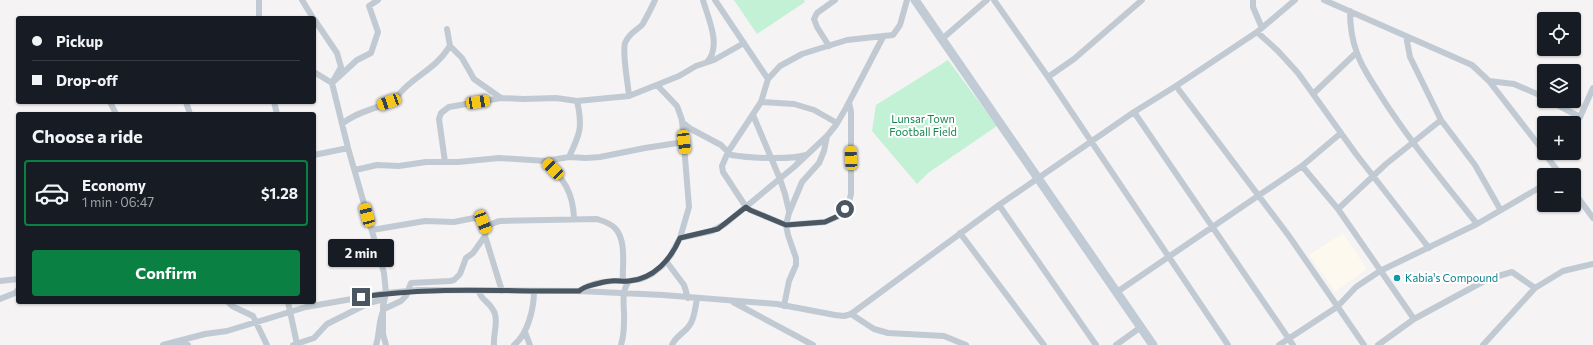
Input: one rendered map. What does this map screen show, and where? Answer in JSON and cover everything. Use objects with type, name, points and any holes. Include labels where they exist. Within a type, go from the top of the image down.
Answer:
[{"type":"street","points":[[258,16],[259,0]]},
{"type":"street","points":[[302,0],[312,16]]},
{"type":"street","points":[[332,83],[357,60],[371,53],[378,32],[368,3],[378,0]]},
{"type":"street","points":[[629,96],[625,45],[632,31],[643,24],[646,15],[655,0]]},
{"type":"street","points":[[704,0],[714,36],[712,54],[707,62]]},
{"type":"street","points":[[715,0],[768,79]]},
{"type":"street","points":[[829,46],[817,27],[814,19],[817,13],[835,0]]},
{"type":"street","points":[[849,102],[851,112],[851,194],[849,202],[838,216],[825,222],[786,225],[746,207],[722,169],[728,152],[761,102],[768,79],[790,60],[829,46],[847,40],[889,36],[896,32],[900,25],[908,0]]},
{"type":"street","points":[[915,0],[1153,345]]},
{"type":"street","points":[[942,39],[987,0]]},
{"type":"street","points":[[994,0],[1048,77],[1228,345]]},
{"type":"street","points":[[1048,77],[1074,59],[1142,0]]},
{"type":"street","points":[[1253,0],[1253,7],[1259,30],[1314,93],[1341,133],[1429,248]]},
{"type":"street","points":[[579,291],[587,286],[610,280],[624,285],[688,298],[730,300],[784,306],[844,316],[851,314],[999,205],[1134,112],[1176,86],[1259,30],[1295,0]]},
{"type":"street","points":[[1324,0],[1472,65],[1489,81],[1537,144]]},
{"type":"street","points":[[1350,11],[1350,24],[1356,53],[1362,66],[1412,142],[1476,224]]},
{"type":"street","points":[[316,22],[337,54],[341,67],[332,83],[348,148],[384,273],[385,296],[383,334],[386,345]]},
{"type":"street","points":[[447,29],[450,46],[462,58],[474,79],[501,98]]},
{"type":"street","points":[[1406,36],[1410,57],[1441,120],[1474,165],[1500,209]]},
{"type":"street","points":[[680,238],[718,229],[780,179],[827,136],[837,123],[849,102],[883,37]]},
{"type":"street","points":[[445,162],[439,119],[441,113],[449,107],[501,98],[556,98],[577,101],[629,96],[680,76],[696,66],[714,60],[744,43]]},
{"type":"street","points":[[342,124],[355,115],[389,102],[395,98],[407,86],[442,58],[450,46]]},
{"type":"street","points":[[1314,93],[1356,53]]},
{"type":"street","points":[[316,73],[332,83]]},
{"type":"street","points":[[1489,81],[1514,84],[1537,94]]},
{"type":"street","points":[[163,345],[205,334],[227,331],[329,302],[385,296],[406,292],[579,291],[624,285],[652,274],[677,246],[690,201],[682,122],[677,106],[657,85]]},
{"type":"street","points":[[1176,86],[1289,236],[1364,345]]},
{"type":"street","points":[[1563,108],[1580,117],[1593,88]]},
{"type":"street","points":[[569,157],[580,130],[581,118],[577,101]]},
{"type":"street","points":[[761,102],[794,104],[814,110],[837,123]]},
{"type":"street","points":[[1134,112],[1293,345]]},
{"type":"street","points":[[753,115],[780,179],[789,213]]},
{"type":"street","points":[[1338,209],[1412,142],[1441,120]]},
{"type":"street","points":[[682,122],[691,129],[721,145],[731,155],[798,158],[807,155]]},
{"type":"street","points":[[1117,292],[1302,166],[1341,133]]},
{"type":"street","points":[[784,306],[789,281],[796,265],[796,258],[786,225],[789,213],[802,182],[819,163],[824,151],[827,136]]},
{"type":"street","points":[[355,170],[377,165],[399,166],[416,163],[499,158],[546,161],[569,157],[600,157],[684,142]]},
{"type":"street","points":[[316,155],[348,148]]},
{"type":"street","points":[[1549,160],[1556,168]]},
{"type":"street","points":[[546,161],[561,177],[569,191],[574,204],[574,218]]},
{"type":"street","points":[[1302,166],[1338,209],[1414,319]]},
{"type":"street","points":[[1279,345],[1337,307],[1356,287],[1380,271],[1476,224],[1537,189]]},
{"type":"street","points":[[1581,202],[1593,218]]},
{"type":"street","points":[[999,205],[1096,345]]},
{"type":"street","points":[[372,230],[425,221],[454,222],[474,218],[481,220],[502,291]]},
{"type":"street","points":[[376,345],[379,333],[379,323],[384,309],[401,301],[406,296],[406,292],[412,283],[454,280],[460,274],[466,258],[473,253],[494,222],[574,218],[597,219],[616,228],[622,243],[624,322],[621,345]]},
{"type":"street","points":[[960,233],[1044,345]]},
{"type":"street","points":[[666,260],[684,285],[688,298]]},
{"type":"street","points":[[1483,345],[1535,288],[1563,271],[1593,264]]},
{"type":"street","points":[[1378,345],[1414,319],[1488,279],[1512,272],[1535,288]]},
{"type":"street","points":[[0,281],[16,279]]},
{"type":"street","points":[[479,291],[482,298],[491,305],[495,314],[494,345]]},
{"type":"street","points":[[514,345],[525,332],[534,305],[534,291]]},
{"type":"street","points":[[0,300],[16,293]]},
{"type":"street","points":[[288,304],[295,345],[314,338],[327,324],[385,296]]},
{"type":"street","points":[[672,345],[677,337],[690,325],[694,316],[697,299]]},
{"type":"street","points":[[730,300],[813,345]]},
{"type":"street","points":[[230,304],[253,316],[267,345]]},
{"type":"street","points":[[851,314],[874,329],[888,333],[944,336],[966,345]]},
{"type":"street","points":[[1116,345],[1141,327]]},
{"type":"street","points":[[525,332],[530,345]]},
{"type":"street","points":[[177,342],[188,345]]},
{"type":"shaded area","points":[[1343,233],[1367,269],[1335,292],[1309,255]]},
{"type":"green space","points":[[734,0],[804,0],[805,2],[757,34]]},
{"type":"green space","name":"Lunsar Town Football Field","points":[[948,60],[997,126],[928,173],[917,184],[872,131],[876,105]]},
{"type":"place","name":"Kabia's Compound","points":[[1397,278]]},
{"type":"route","points":[[361,297],[418,290],[579,291],[584,287],[610,280],[629,282],[652,274],[662,266],[677,246],[680,238],[718,229],[746,207],[786,225],[825,222],[832,220],[845,209]]}]
